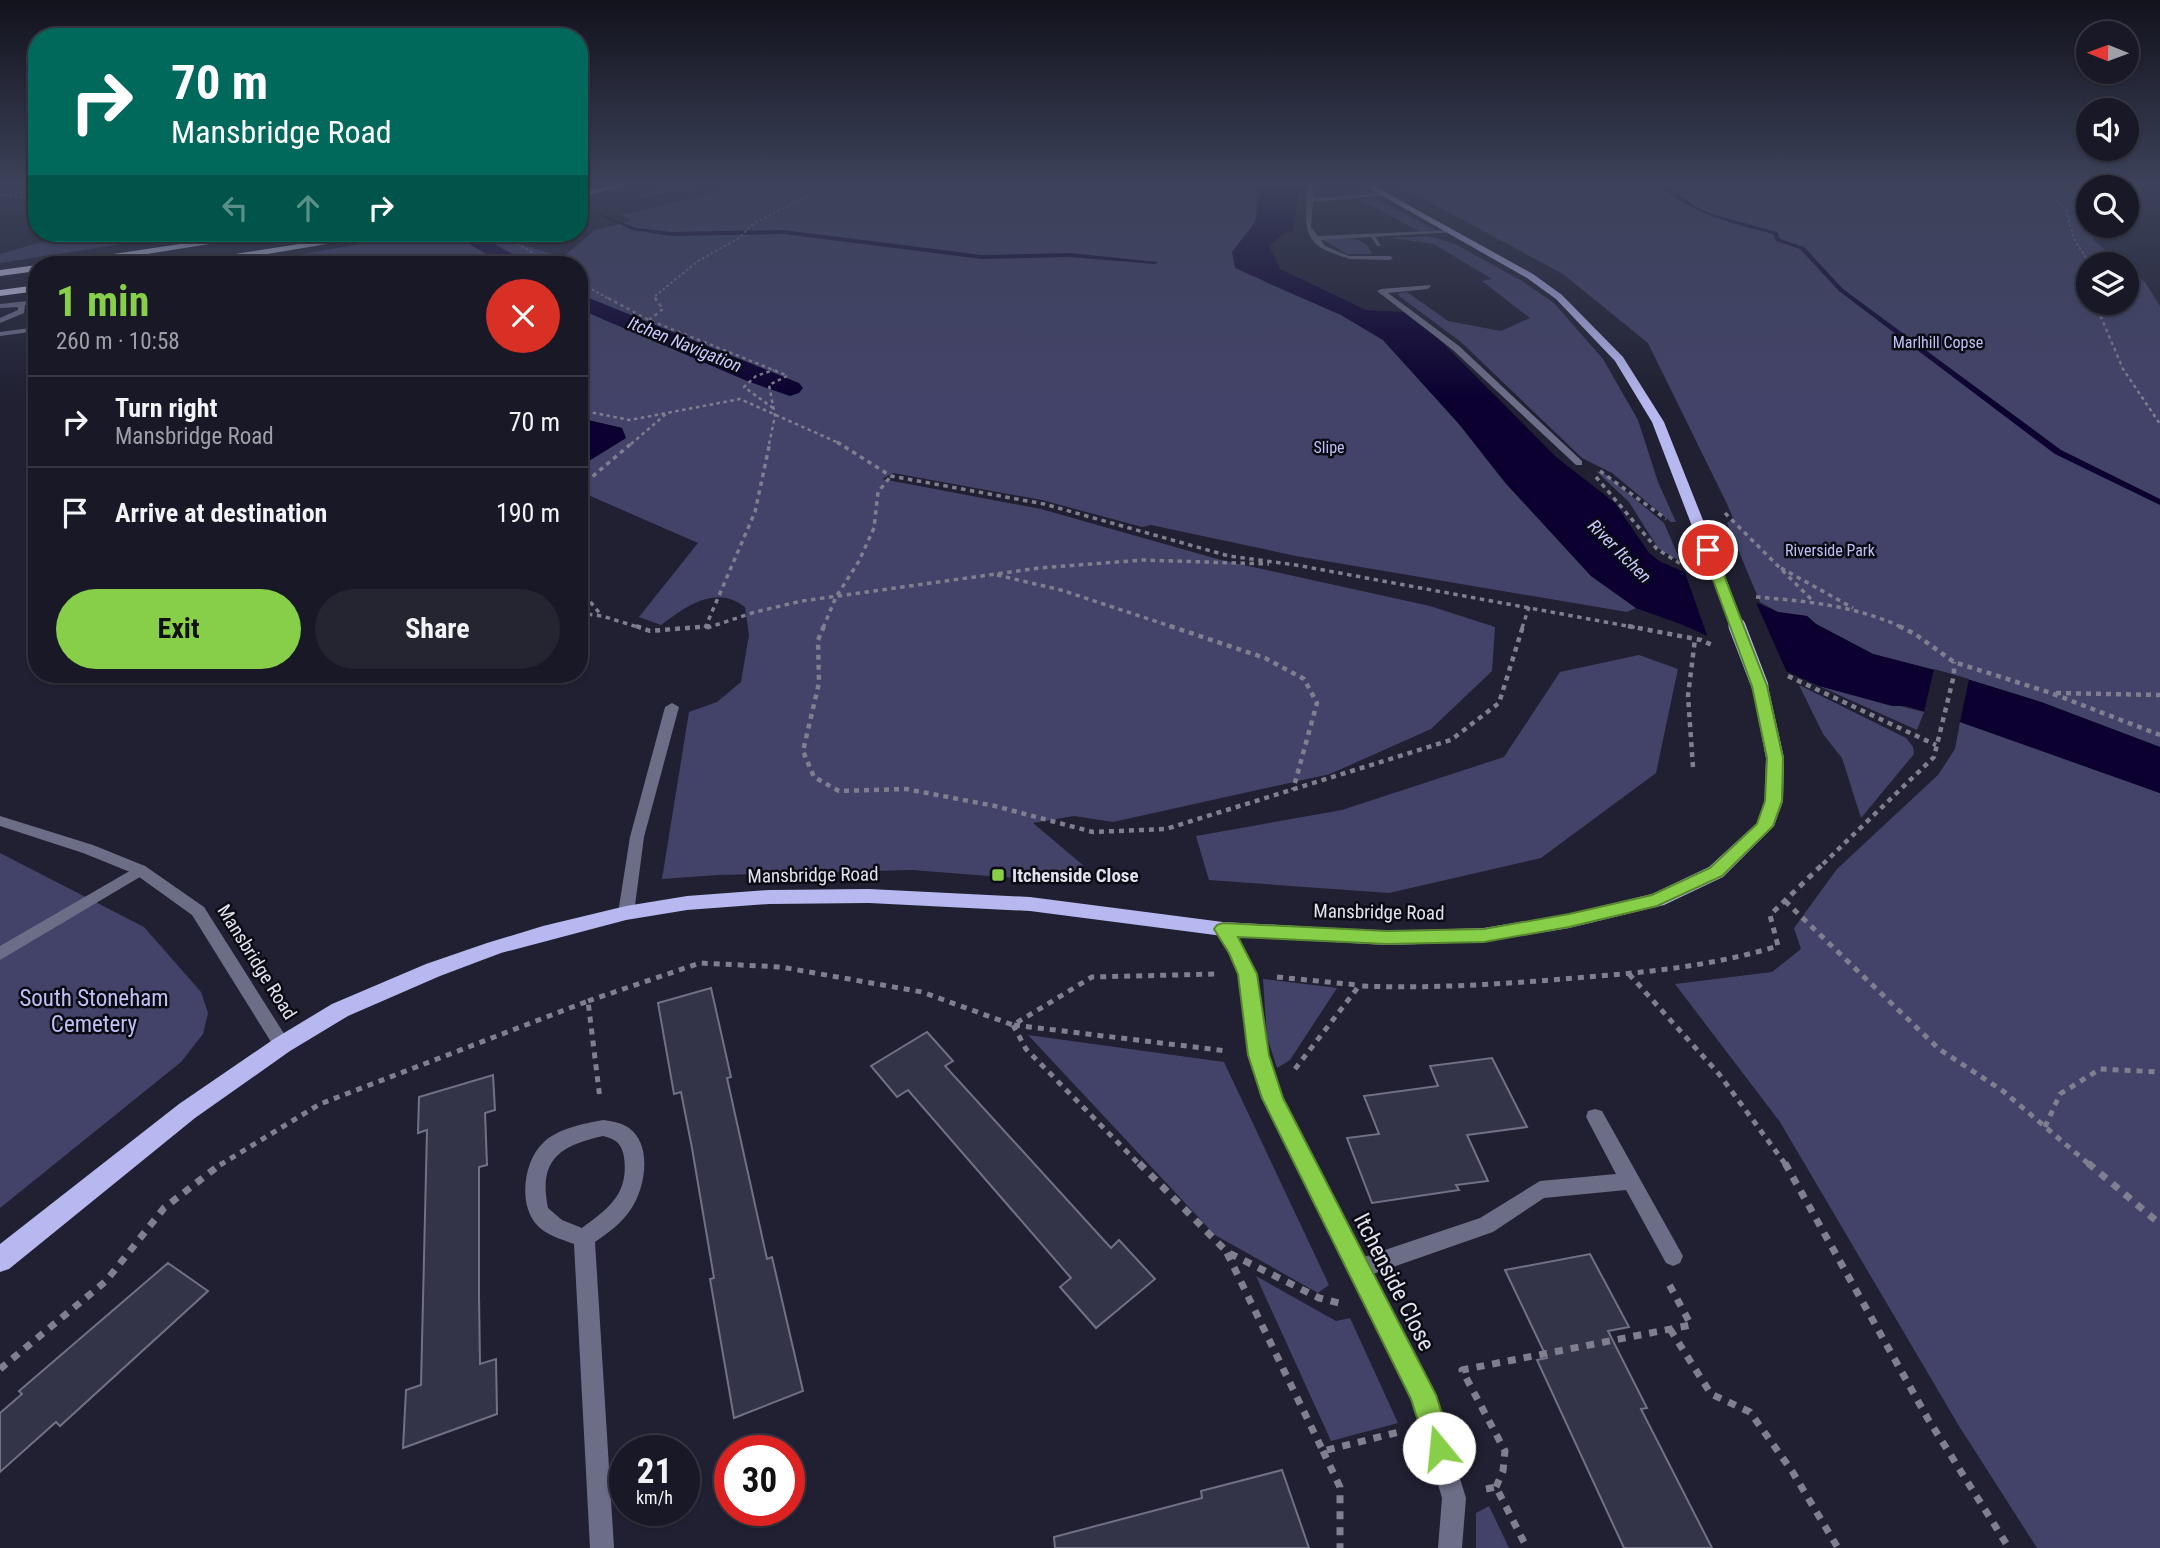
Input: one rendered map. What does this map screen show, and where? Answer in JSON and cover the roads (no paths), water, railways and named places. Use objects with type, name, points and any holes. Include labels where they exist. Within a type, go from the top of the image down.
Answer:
[{"type":"highway","points":[[0,273],[28,269]]},
{"type":"highway","points":[[0,293],[28,289]]},
{"type":"main road","name":"Mansbridge Road","points":[[0,1260],[187,1111],[282,1045],[340,1010],[433,970],[543,933],[626,913],[687,903],[769,897],[869,895],[1030,904],[1223,929],[1387,937],[1484,936],[1569,921],[1657,900],[1716,872],[1765,826],[1774,801],[1775,758],[1760,686],[1658,422],[1619,359],[1559,297],[1500,258]]},
{"type":"street","points":[[1428,287],[1381,291],[1456,348],[1579,463]]},
{"type":"street","points":[[0,306],[28,303]]},
{"type":"street","points":[[0,321],[21,311],[22,306],[18,304]]},
{"type":"street","points":[[0,334],[28,330]]},
{"type":"street","points":[[626,913],[637,837],[672,707]]},
{"type":"street","name":"Mansbridge Road","points":[[0,821],[88,849],[140,870],[198,911],[282,1045]]},
{"type":"street","points":[[0,954],[140,870]]},
{"type":"street","name":"Itchenside Close","points":[[1223,929],[1247,974],[1258,1055],[1273,1098],[1423,1395],[1454,1498],[1450,1548]]},
{"type":"street","points":[[1595,1117],[1672,1255]]},
{"type":"street","points":[[603,1128],[620,1130],[630,1139],[637,1172],[632,1192],[621,1207],[584,1238],[556,1226],[541,1215],[536,1198],[537,1165],[544,1152],[558,1143],[603,1128]]},
{"type":"street","points":[[1358,1269],[1486,1225],[1540,1190],[1630,1181]]},
{"type":"street","points":[[584,1238],[602,1548]]},
{"type":"water","name":"River Itchen","points":[[1233,258],[1275,258],[1280,269],[1366,310],[1403,312],[1435,335],[1556,457],[1615,503],[1649,553],[1661,562],[1778,612],[1807,616],[1816,624],[1873,654],[2041,702],[2160,747],[2160,793],[1960,722],[1906,706],[1892,706],[1819,686],[1683,625],[1636,608],[1591,576],[1505,482],[1459,424],[1383,340],[1341,315],[1235,268]]},
{"type":"water","points":[[588,420],[622,428],[626,438],[588,461]]},
{"type":"waterway","points":[[1109,258],[1155,262]]},
{"type":"waterway","points":[[1812,258],[1841,290],[2058,452],[2160,502]]},
{"type":"waterway","name":"Itchen Navigation","points":[[588,305],[790,388]]},
{"type":"place","name":"Itchenside Close","points":[[998,875]]},
{"type":"park label","name":"Marlhill Copse","points":[[1938,342]]},
{"type":"park label","name":"Slipe","points":[[1329,447]]},
{"type":"park label","name":"Riverside Park","points":[[1830,550]]},
{"type":"park label","name":"South Stoneham Cemetery","points":[[94,1011]]}]
